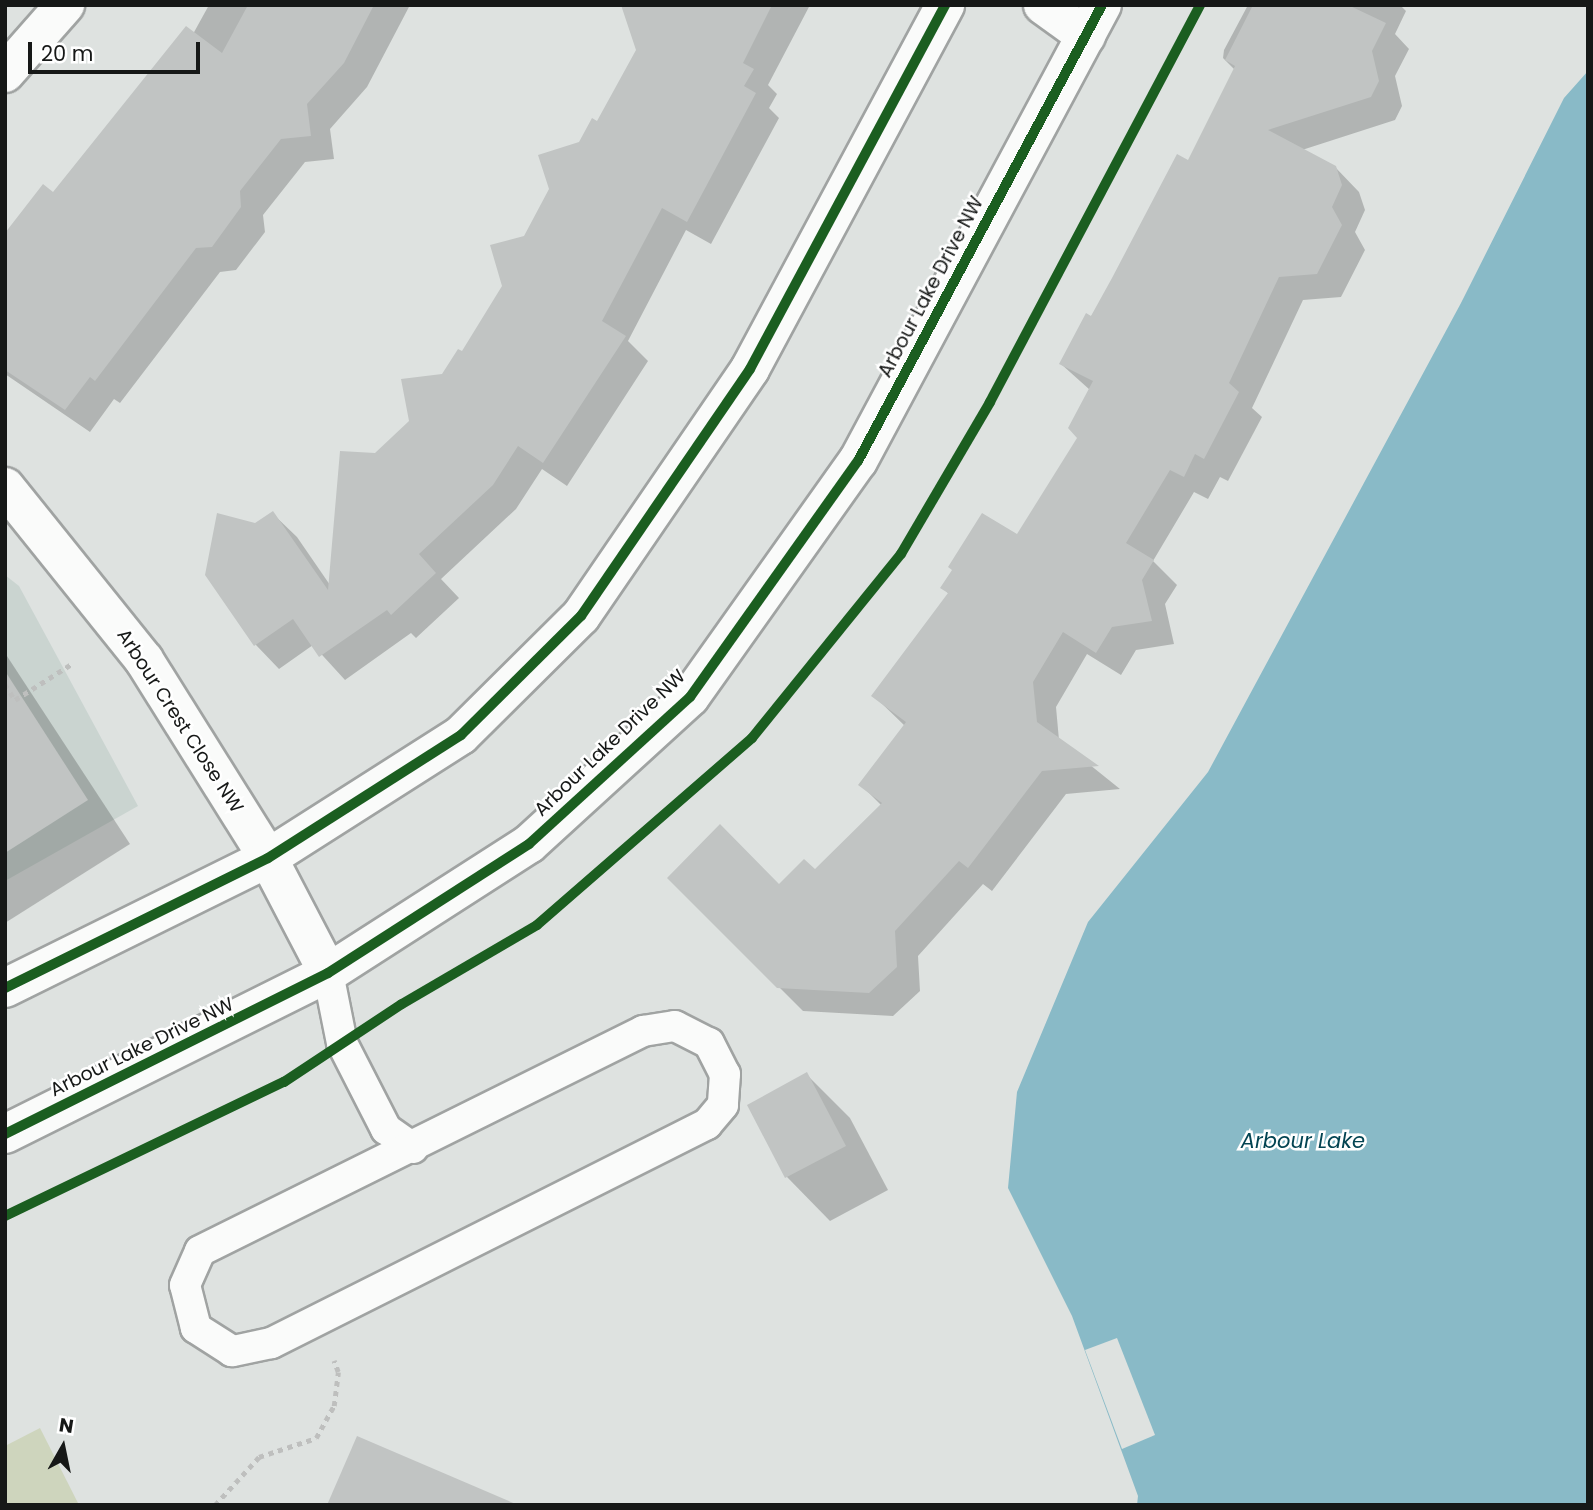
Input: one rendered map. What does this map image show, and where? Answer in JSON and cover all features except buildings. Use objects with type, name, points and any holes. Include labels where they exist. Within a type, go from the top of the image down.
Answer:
[{"type":"street","points":[[5,73],[65,5]]},
{"type":"street","points":[[5,988],[268,858],[461,735],[581,616],[750,369],[945,5]]},
{"type":"street","name":"Arbour Lake Drive NW","points":[[5,1134],[328,973],[529,844],[690,698],[858,461],[1094,21],[1042,5]]},
{"type":"street","name":"Arbour Crest Close NW","points":[[5,486],[144,660],[268,858],[328,973]]},
{"type":"lane","points":[[328,973],[342,1043],[386,1129],[413,1149]]},
{"type":"lane","points":[[675,1026],[709,1043],[725,1074],[723,1105],[707,1124],[317,1321],[271,1343],[232,1351],[196,1328],[185,1285],[200,1251],[243,1227],[413,1149],[643,1031],[675,1026]]},
{"type":"path","points":[[5,684],[15,700],[73,663]]},
{"type":"path","points":[[215,1505],[259,1457],[316,1438],[334,1406],[338,1372],[317,1321]]},
{"type":"shaded area","points":[[5,575],[19,586],[138,806],[5,881]]},
{"type":"green space","points":[[40,1428],[79,1505],[5,1505],[5,1446]]},
{"type":"water","name":"Arbour Lake","points":[[1588,71],[1588,1505],[1137,1505],[1138,1496],[1072,1316],[1008,1188],[1017,1092],[1088,922],[1208,772],[1461,303],[1564,98]]},
{"type":"pier","points":[[1117,1338],[1155,1435],[1122,1449],[1085,1350]]},
{"type":"cycle path","points":[[5,988],[268,858],[461,735],[581,616],[750,369],[945,5]]},
{"type":"cycle path","points":[[5,1134],[328,973],[529,844],[690,697],[858,461],[1102,5]]},
{"type":"cycle path","points":[[5,1216],[284,1082],[402,1004],[537,925],[752,738],[901,554],[990,402],[1200,5]]}]
